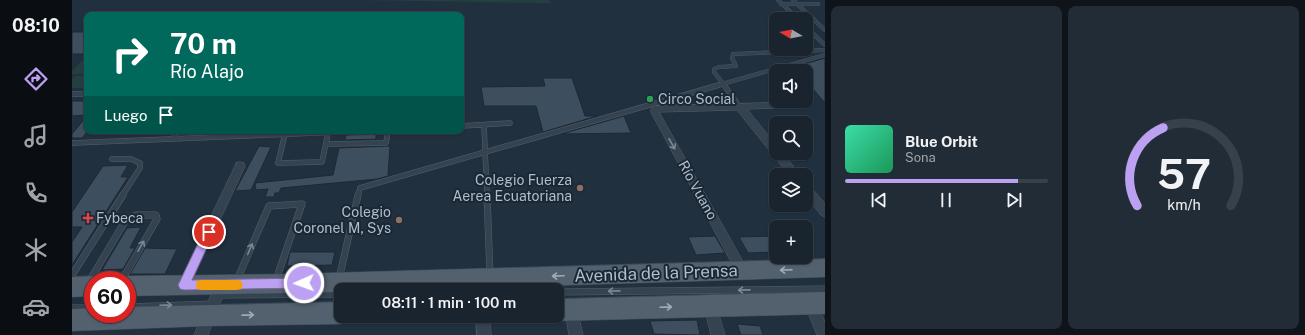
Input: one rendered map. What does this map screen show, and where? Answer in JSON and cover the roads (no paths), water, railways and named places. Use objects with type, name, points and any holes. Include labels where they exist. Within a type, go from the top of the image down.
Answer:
[{"type":"main road","name":"Avenida de la Prensa","points":[[414,283],[489,278],[825,268]]},
{"type":"main road","name":"Avenida de la Prensa","points":[[72,320],[216,303],[275,284],[334,288]]},
{"type":"main road","name":"Avenida de la Prensa","points":[[136,286],[184,285],[216,303],[334,312]]},
{"type":"main road","points":[[564,310],[710,306],[820,298]]},
{"type":"street","points":[[739,106],[769,106]]},
{"type":"street","points":[[739,106],[769,142]]},
{"type":"street","name":"Río Vuano","points":[[739,106],[655,109],[655,112],[742,271]]},
{"type":"street","points":[[783,160],[790,168]]},
{"type":"street","points":[[184,285],[240,166]]},
{"type":"street","points":[[813,197],[825,212]]},
{"type":"street","points":[[820,298],[824,335]]},
{"type":"street","points":[[710,306],[718,335]]},
{"type":"street","points":[[564,310],[576,335]]},
{"type":"street","points":[[483,323],[484,335]]},
{"type":"lane","points":[[778,0],[790,12]]},
{"type":"lane","points":[[793,0],[825,30]]},
{"type":"lane","points":[[781,4],[818,4]]},
{"type":"lane","points":[[813,34],[825,45]]},
{"type":"lane","points":[[739,106],[714,72],[714,69],[719,67],[736,66],[732,58],[733,54],[825,50]]},
{"type":"lane","points":[[341,283],[360,188],[825,55]]},
{"type":"lane","points":[[72,94],[84,94]]},
{"type":"lane","points":[[464,126],[510,123]]},
{"type":"lane","points":[[484,125],[490,257],[489,278]]},
{"type":"lane","points":[[173,139],[176,134]]},
{"type":"lane","points":[[189,138],[191,134]]},
{"type":"lane","points":[[72,143],[247,134]]},
{"type":"lane","points":[[285,134],[278,163],[322,162],[328,134]]},
{"type":"lane","points":[[326,144],[386,143],[388,134]]},
{"type":"lane","points":[[81,284],[140,168],[140,163],[135,160],[112,159]]},
{"type":"lane","points":[[216,303],[269,206],[302,204],[275,284]]},
{"type":"lane","points":[[90,271],[127,218],[136,215],[156,215],[157,219],[127,271]]},
{"type":"lane","points":[[136,307],[216,303],[334,289]]},
{"type":"lane","points":[[564,292],[820,298]]},
{"type":"lane","points":[[72,308],[84,308]]},
{"type":"place","name":"Circo Social","points":[[650,99]]},
{"type":"place","name":"Colegio Fuerza Aerea Ecuatoriana","points":[[580,188]]},
{"type":"place","name":"Fybeca","points":[[88,218]]},
{"type":"place","name":"Colegio Coronel M, Sys","points":[[399,220]]}]
